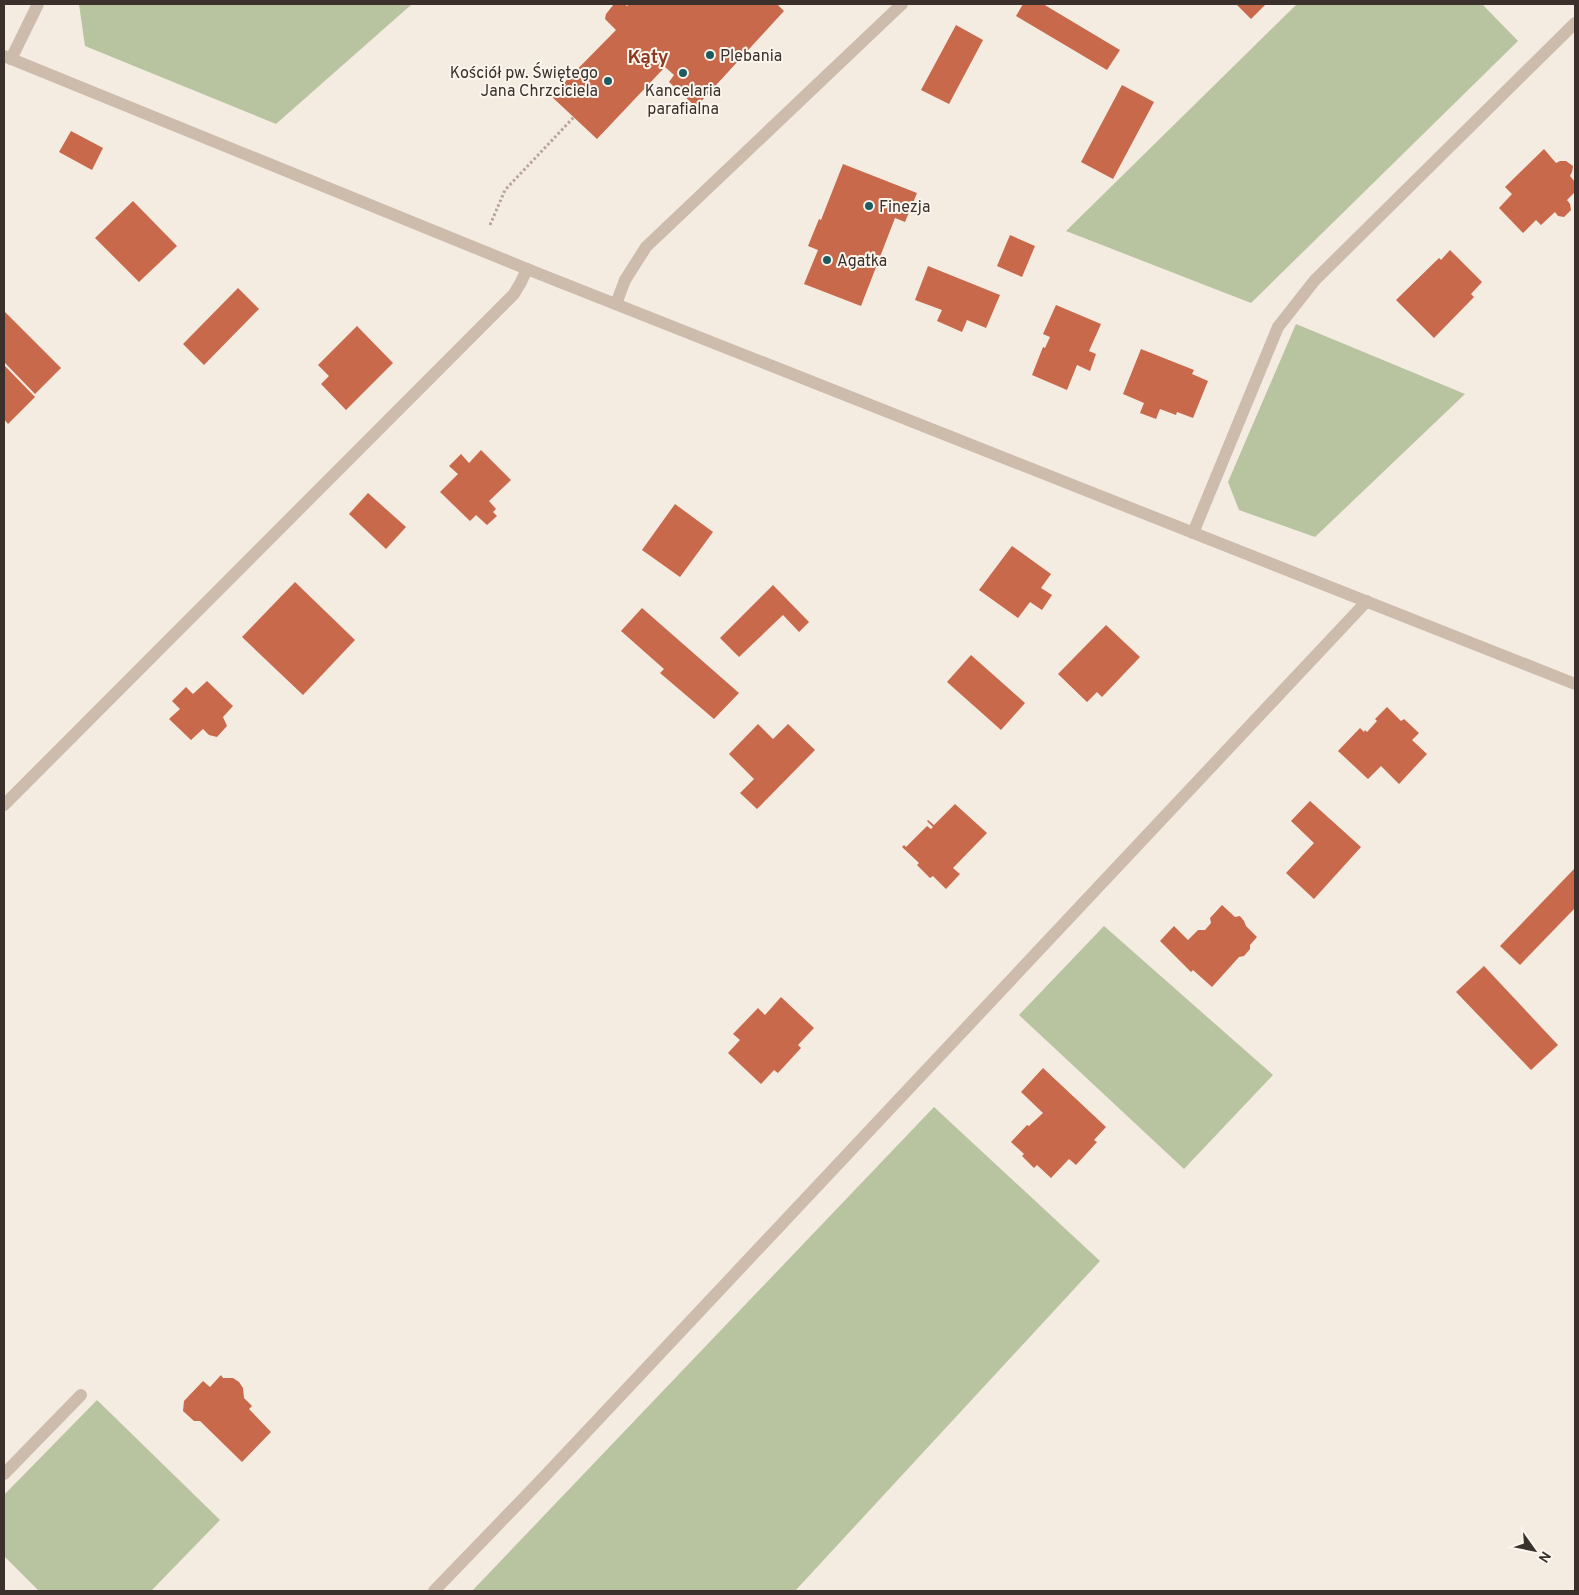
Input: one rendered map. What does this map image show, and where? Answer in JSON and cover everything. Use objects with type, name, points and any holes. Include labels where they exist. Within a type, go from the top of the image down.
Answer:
[{"type":"street","points":[[38,4],[7,58],[527,269],[1575,684]]},
{"type":"street","points":[[616,304],[625,280],[646,247],[902,4]]},
{"type":"street","points":[[1193,533],[1278,327],[1315,280],[1575,23]]},
{"type":"street","points":[[4,805],[514,294],[527,269]]},
{"type":"street","points":[[434,1591],[550,1471],[1367,601]]},
{"type":"street","points":[[4,1474],[81,1395]]},
{"type":"path","points":[[490,225],[505,190],[574,117]]},
{"type":"green space","points":[[79,4],[412,4],[276,124],[85,46]]},
{"type":"green space","points":[[1297,4],[1482,4],[1518,41],[1251,303],[1066,231]]},
{"type":"green space","points":[[1296,324],[1465,394],[1315,537],[1239,510],[1228,482]]},
{"type":"green space","points":[[1104,926],[1273,1075],[1184,1169],[1019,1015]]},
{"type":"green space","points":[[934,1107],[1100,1261],[795,1591],[472,1591]]},
{"type":"green space","points":[[97,1400],[220,1520],[151,1591],[39,1591],[4,1556],[4,1495]]},
{"type":"building","points":[[614,4],[624,4],[627,6],[629,4],[777,4],[784,11],[696,107],[669,82],[674,75],[665,67],[597,139],[551,96],[616,30],[605,19],[606,14]]},
{"type":"building","points":[[1023,4],[1043,4],[1120,50],[1107,70],[1016,16]]},
{"type":"building","points":[[1236,4],[1266,4],[1251,19]]},
{"type":"building","points":[[956,25],[983,40],[949,104],[921,90]]},
{"type":"building","points":[[1122,85],[1154,102],[1113,179],[1081,162]]},
{"type":"building","points":[[71,131],[103,148],[92,170],[59,152]]},
{"type":"building","points":[[1544,149],[1556,163],[1566,161],[1573,166],[1570,176],[1575,182],[1575,192],[1567,200],[1571,210],[1564,217],[1558,216],[1555,212],[1541,225],[1536,220],[1523,233],[1499,208],[1512,194],[1505,187]]},
{"type":"building","points":[[843,164],[917,193],[905,222],[895,218],[861,306],[804,284],[818,250],[808,246],[819,219],[821,220]]},
{"type":"building","points":[[133,201],[177,246],[139,282],[95,238]]},
{"type":"building","points":[[1010,235],[1035,246],[1022,277],[997,266]]},
{"type":"building","points":[[1450,250],[1482,282],[1471,294],[1474,297],[1434,338],[1396,300],[1439,258],[1441,260]]},
{"type":"building","points":[[928,266],[1000,295],[986,328],[967,320],[962,332],[937,321],[942,310],[915,300]]},
{"type":"building","points":[[238,288],[259,309],[204,365],[183,344]]},
{"type":"building","points":[[1056,305],[1101,324],[1089,351],[1096,354],[1090,371],[1077,365],[1067,390],[1032,375],[1043,347],[1045,348],[1050,337],[1043,334]]},
{"type":"building","points":[[4,311],[61,368],[35,394],[4,362]]},
{"type":"building","points":[[357,326],[393,363],[346,410],[321,384],[329,376],[318,365]]},
{"type":"building","points":[[1141,349],[1194,370],[1192,374],[1208,381],[1193,418],[1177,412],[1176,415],[1160,409],[1156,419],[1140,413],[1144,403],[1123,394]]},
{"type":"building","points":[[4,365],[35,397],[8,424],[4,419]]},
{"type":"building","points":[[481,450],[511,480],[489,501],[496,509],[493,512],[497,516],[487,525],[476,515],[470,521],[440,492],[458,474],[449,466],[461,454],[469,463]]},
{"type":"building","points":[[368,493],[406,527],[386,549],[349,514]]},
{"type":"building","points":[[675,504],[713,532],[680,577],[642,550]]},
{"type":"building","points":[[1012,546],[1051,574],[1041,588],[1052,595],[1042,610],[1030,602],[1018,618],[979,590]]},
{"type":"building","points":[[295,582],[355,640],[303,695],[242,637]]},
{"type":"building","points":[[773,585],[809,622],[799,632],[783,615],[739,657],[720,638]]},
{"type":"building","points":[[642,608],[739,693],[714,719],[660,673],[664,669],[621,631]]},
{"type":"building","points":[[1106,625],[1140,657],[1102,697],[1097,692],[1087,702],[1058,674]]},
{"type":"building","points":[[971,655],[1025,703],[1001,730],[947,682]]},
{"type":"building","points":[[207,681],[233,706],[223,717],[227,726],[217,737],[209,735],[203,729],[191,740],[169,719],[180,709],[172,701],[186,687],[193,694]]},
{"type":"building","points":[[1387,707],[1401,721],[1404,719],[1419,733],[1412,740],[1427,754],[1399,784],[1381,766],[1368,779],[1338,751],[1360,728],[1367,732],[1377,721],[1375,719]]},
{"type":"building","points":[[758,724],[773,739],[788,724],[815,750],[757,809],[740,793],[754,779],[729,754]]},
{"type":"building","points":[[1310,801],[1361,847],[1314,899],[1286,873],[1314,843],[1291,821]]},
{"type":"building","points":[[955,804],[987,833],[953,868],[960,874],[946,889],[933,876],[930,878],[917,865],[919,863],[902,847],[904,845],[906,847],[927,826],[931,829],[933,827],[928,820],[934,825]]},
{"type":"building","points":[[1575,868],[1575,908],[1520,965],[1500,946]]},
{"type":"building","points":[[1222,905],[1235,917],[1240,916],[1246,926],[1257,937],[1244,956],[1239,957],[1212,987],[1193,970],[1191,972],[1160,941],[1174,926],[1188,940],[1198,930],[1205,930],[1211,923],[1210,918]]},
{"type":"building","points":[[1484,966],[1558,1045],[1531,1070],[1456,992]]},
{"type":"building","points":[[781,997],[814,1028],[798,1045],[801,1048],[778,1073],[774,1070],[761,1084],[728,1053],[740,1040],[733,1034],[758,1008],[765,1015]]},
{"type":"building","points":[[1043,1068],[1106,1127],[1094,1140],[1097,1142],[1076,1165],[1069,1159],[1051,1178],[1037,1165],[1034,1168],[1022,1156],[1024,1154],[1011,1142],[1027,1125],[1029,1126],[1043,1113],[1021,1092]]},
{"type":"building","points":[[221,1375],[223,1378],[233,1378],[239,1382],[243,1388],[244,1398],[252,1406],[249,1409],[271,1432],[242,1462],[200,1421],[194,1421],[183,1411],[184,1401],[203,1381],[210,1387]]},
{"type":"place","name":"Plebania","points":[[710,55]]},
{"type":"place","name":"Kancelaria parafialna","points":[[683,73]]},
{"type":"place","name":"Kościół pw. Świętego Jana Chrzciciela","points":[[608,81]]},
{"type":"place","name":"Finezja","points":[[869,206]]},
{"type":"place","name":"Agatka","points":[[827,260]]},
{"type":"district","name":"Kąty","points":[[648,56]]}]
